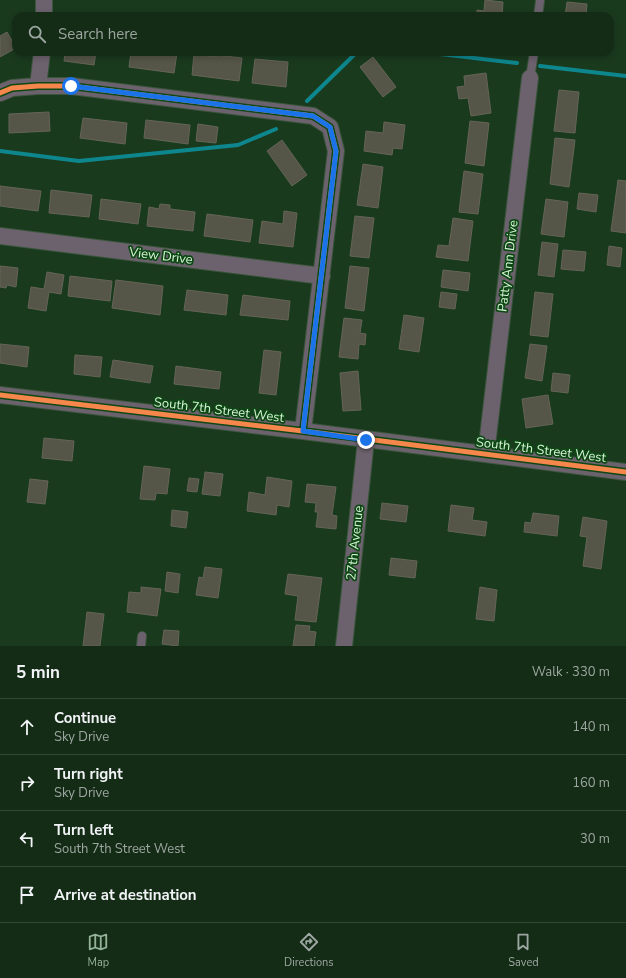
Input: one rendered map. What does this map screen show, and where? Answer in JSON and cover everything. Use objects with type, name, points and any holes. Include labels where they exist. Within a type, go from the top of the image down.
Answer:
[{"type":"street","points":[[44,0],[44,12]]},
{"type":"street","points":[[38,86],[42,56]]},
{"type":"street","name":"Patty Ann Drive","points":[[486,454],[530,78]]},
{"type":"street","points":[[0,94],[12,88],[71,86],[313,116],[330,127],[336,151],[303,431]]},
{"type":"street","name":"View Drive","points":[[0,236],[322,276]]},
{"type":"street","name":"South 7th Street West","points":[[0,395],[303,431],[626,472]]},
{"type":"street","name":"27th Avenue","points":[[344,646],[366,440]]},
{"type":"lane","points":[[539,12],[540,1]]},
{"type":"lane","points":[[530,78],[533,56]]},
{"type":"lane","points":[[141,646],[142,636]]},
{"type":"building","points":[[485,0],[503,2],[502,12],[477,12],[477,10],[484,11]]},
{"type":"building","points":[[567,2],[587,4],[586,12],[566,12]]},
{"type":"building","points":[[7,32],[12,41],[12,50],[0,57],[0,36]]},
{"type":"building","points":[[65,56],[95,56],[94,65],[64,61]]},
{"type":"building","points":[[130,56],[177,56],[174,73],[129,67]]},
{"type":"building","points":[[194,56],[225,56],[242,58],[239,81],[192,75]]},
{"type":"building","points":[[373,57],[396,87],[383,97],[360,67]]},
{"type":"building","points":[[255,59],[288,62],[286,87],[252,83]]},
{"type":"building","points":[[486,73],[491,113],[471,116],[468,98],[459,99],[457,87],[465,86],[464,76]]},
{"type":"building","points":[[559,90],[579,92],[575,133],[554,131]]},
{"type":"building","points":[[49,112],[50,131],[9,133],[9,114]]},
{"type":"building","points":[[83,118],[127,123],[125,144],[80,138]]},
{"type":"building","points":[[146,120],[190,125],[188,144],[144,138]]},
{"type":"building","points":[[470,121],[489,123],[484,166],[465,163]]},
{"type":"building","points":[[384,122],[405,125],[402,149],[393,148],[392,155],[364,151],[366,131],[383,133]]},
{"type":"building","points":[[198,124],[218,127],[216,143],[196,141]]},
{"type":"building","points":[[555,138],[575,140],[569,187],[550,184]]},
{"type":"building","points":[[282,140],[307,175],[292,186],[267,151]]},
{"type":"building","points":[[363,164],[383,167],[378,208],[357,205]]},
{"type":"building","points":[[464,171],[483,174],[478,214],[459,212]]},
{"type":"building","points":[[618,180],[626,181],[626,233],[611,231]]},
{"type":"building","points":[[0,186],[41,191],[38,211],[0,206]]},
{"type":"building","points":[[51,190],[92,195],[89,217],[49,213]]},
{"type":"building","points":[[579,193],[598,195],[596,212],[577,209]]},
{"type":"building","points":[[101,199],[141,204],[138,224],[99,219]]},
{"type":"building","points":[[546,199],[568,202],[564,237],[541,234]]},
{"type":"building","points":[[160,204],[170,205],[170,209],[195,212],[193,231],[147,226],[149,207],[159,209]]},
{"type":"building","points":[[284,211],[297,213],[293,247],[259,243],[262,221],[283,224]]},
{"type":"building","points":[[207,214],[253,220],[250,242],[204,236]]},
{"type":"building","points":[[355,216],[374,218],[369,258],[350,256]]},
{"type":"building","points":[[453,218],[473,221],[468,261],[436,257],[438,245],[449,246]]},
{"type":"building","points":[[542,242],[558,244],[554,277],[538,275]]},
{"type":"building","points":[[609,246],[622,248],[620,267],[607,265]]},
{"type":"building","points":[[563,250],[586,252],[584,271],[561,269]]},
{"type":"building","points":[[0,266],[18,268],[16,287],[7,285],[6,288],[0,287]]},
{"type":"building","points":[[350,266],[369,268],[364,311],[345,308]]},
{"type":"building","points":[[443,270],[470,273],[468,291],[441,287]]},
{"type":"building","points":[[47,272],[64,275],[61,294],[49,292],[46,311],[28,308],[31,287],[44,289]]},
{"type":"building","points":[[70,276],[112,281],[110,301],[68,296]]},
{"type":"building","points":[[116,280],[163,286],[160,315],[112,308]]},
{"type":"building","points":[[187,290],[228,295],[226,315],[184,310]]},
{"type":"building","points":[[441,292],[457,294],[455,309],[439,307]]},
{"type":"building","points":[[535,292],[553,294],[548,337],[530,335]]},
{"type":"building","points":[[243,295],[290,301],[288,320],[240,315]]},
{"type":"building","points":[[404,315],[424,318],[419,352],[399,349]]},
{"type":"building","points":[[344,318],[362,320],[360,333],[366,334],[365,345],[359,344],[358,359],[339,357]]},
{"type":"building","points":[[0,344],[29,347],[27,367],[0,363]]},
{"type":"building","points":[[530,344],[547,346],[542,381],[525,378]]},
{"type":"building","points":[[264,350],[281,352],[276,395],[259,393]]},
{"type":"building","points":[[75,355],[102,357],[100,377],[74,374]]},
{"type":"building","points":[[113,360],[153,366],[150,383],[110,377]]},
{"type":"building","points":[[176,366],[221,372],[219,389],[174,384]]},
{"type":"building","points":[[358,371],[361,410],[343,411],[340,373]]},
{"type":"building","points":[[553,373],[570,375],[568,393],[551,391]]},
{"type":"building","points":[[548,395],[553,424],[526,428],[522,399]]},
{"type":"building","points":[[44,438],[74,441],[72,461],[42,458]]},
{"type":"building","points":[[144,466],[170,469],[167,494],[156,493],[155,500],[140,499]]},
{"type":"building","points":[[205,472],[223,474],[220,496],[202,494]]},
{"type":"building","points":[[267,477],[292,481],[289,507],[277,505],[276,515],[247,511],[249,492],[265,495]]},
{"type":"building","points":[[189,478],[199,479],[197,492],[187,491]]},
{"type":"building","points":[[30,479],[48,481],[45,504],[27,502]]},
{"type":"building","points":[[307,484],[336,487],[332,515],[337,516],[336,529],[316,527],[318,512],[315,512],[316,503],[305,502]]},
{"type":"building","points":[[382,503],[408,506],[406,522],[380,519]]},
{"type":"building","points":[[451,505],[474,508],[472,520],[487,522],[485,536],[448,531]]},
{"type":"building","points":[[172,510],[188,512],[186,528],[171,526]]},
{"type":"building","points":[[533,513],[559,516],[557,536],[524,532],[525,522],[531,523]]},
{"type":"building","points":[[583,517],[607,521],[601,569],[583,566],[587,537],[580,536]]},
{"type":"building","points":[[391,558],[417,561],[415,578],[389,575]]},
{"type":"building","points":[[205,567],[222,569],[218,598],[196,595],[199,577],[203,578]]},
{"type":"building","points":[[167,572],[180,574],[178,593],[165,591]]},
{"type":"building","points":[[288,574],[322,578],[316,622],[295,620],[298,596],[285,594]]},
{"type":"building","points":[[141,587],[161,589],[157,616],[127,612],[129,592],[141,593]]},
{"type":"building","points":[[480,587],[497,590],[494,621],[476,619]]},
{"type":"building","points":[[87,612],[104,614],[100,646],[83,646]]},
{"type":"building","points":[[296,625],[310,626],[309,631],[316,632],[314,646],[293,646]]},
{"type":"building","points":[[164,630],[179,631],[178,646],[162,644]]},
{"type":"waterway","points":[[307,101],[353,56]]},
{"type":"waterway","points":[[457,56],[517,63]]},
{"type":"waterway","points":[[540,66],[626,76]]},
{"type":"waterway","points":[[0,151],[79,161],[238,145],[276,129]]},
{"type":"cycle path","points":[[0,93],[12,88],[71,86],[313,116],[330,127],[336,151],[303,431]]},
{"type":"cycle path","points":[[0,395],[303,431],[626,472]]},
{"type":"route","points":[[71,86],[313,116],[330,127],[336,151],[303,431],[366,440]]}]
